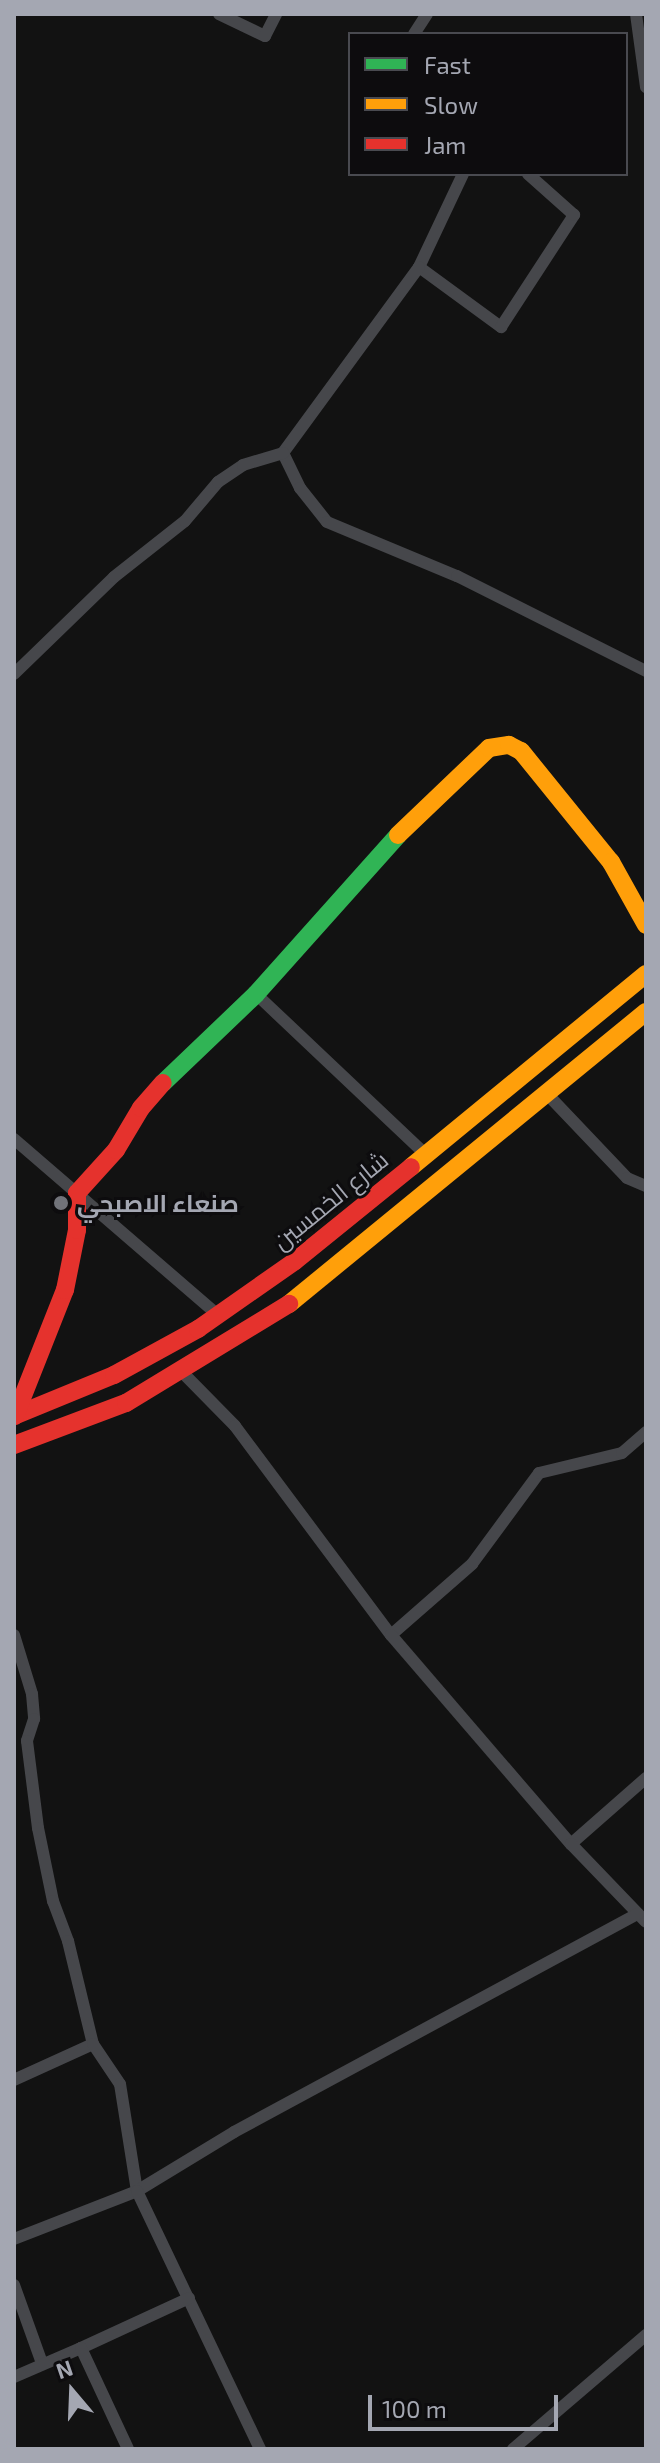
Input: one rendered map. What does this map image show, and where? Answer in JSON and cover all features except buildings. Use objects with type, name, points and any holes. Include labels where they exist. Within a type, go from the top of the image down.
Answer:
[{"type":"main road","points":[[14,1416],[65,1290],[77,1230],[77,1193],[116,1150],[141,1108],[175,1068],[256,994],[414,817],[489,748],[509,745],[521,751],[611,862],[646,925]]},
{"type":"main road","name":"شارع الخمسين","points":[[14,1416],[114,1375],[218,1315],[295,1261],[646,974]]},
{"type":"main road","points":[[14,1445],[126,1403],[183,1373],[315,1286],[549,1096],[646,1012]]},
{"type":"main road","points":[[577,1029],[599,1051]]},
{"type":"main road","points":[[114,1375],[126,1403]]},
{"type":"street","points":[[219,14],[265,36],[276,14]]},
{"type":"street","points":[[415,32],[427,14]]},
{"type":"street","points":[[636,14],[646,87]]},
{"type":"street","points":[[14,674],[114,577],[185,521],[218,482],[243,465],[283,453],[419,267],[462,176]]},
{"type":"street","points":[[419,267],[501,327],[574,215],[530,176]]},
{"type":"street","points":[[283,453],[300,488],[327,522],[457,576],[646,671]]},
{"type":"street","points":[[256,994],[425,1154]]},
{"type":"street","points":[[549,1096],[627,1178],[646,1186]]},
{"type":"street","points":[[14,1139],[218,1315]]},
{"type":"street","points":[[14,2239],[137,2191],[234,2132],[642,1918],[571,1844],[391,1635],[235,1426],[183,1373]]},
{"type":"street","points":[[391,1635],[472,1564],[539,1473],[622,1453],[646,1432]]},
{"type":"street","points":[[14,1635],[32,1694],[34,1719],[27,1741],[38,1828],[53,1901],[68,1941],[93,2044],[120,2084],[137,2191],[260,2449]]},
{"type":"street","points":[[571,1844],[646,1778]]},
{"type":"street","points":[[14,2080],[93,2044]]},
{"type":"street","points":[[14,2285],[42,2363]]},
{"type":"street","points":[[14,2377],[189,2298]]},
{"type":"street","points":[[513,2449],[646,2335]]},
{"type":"street","points":[[81,2348],[128,2449]]},
{"type":"traffic: fast","points":[[163,1083],[256,994],[398,835]]},
{"type":"traffic: slow","points":[[398,835],[489,748],[509,745],[521,751],[611,862],[646,925]]},
{"type":"traffic: slow","points":[[411,1167],[646,974]]},
{"type":"traffic: slow","points":[[289,1304],[646,1012]]},
{"type":"traffic: jam","points":[[15,1416],[65,1290],[77,1230],[77,1193],[116,1150],[141,1108],[163,1083]]},
{"type":"traffic: jam","points":[[14,1416],[114,1375],[198,1329],[295,1261],[411,1167]]},
{"type":"traffic: jam","points":[[14,1445],[126,1403],[289,1304]]},
{"type":"place","name":"صنعاء الاصبحي","points":[[61,1203]]}]
